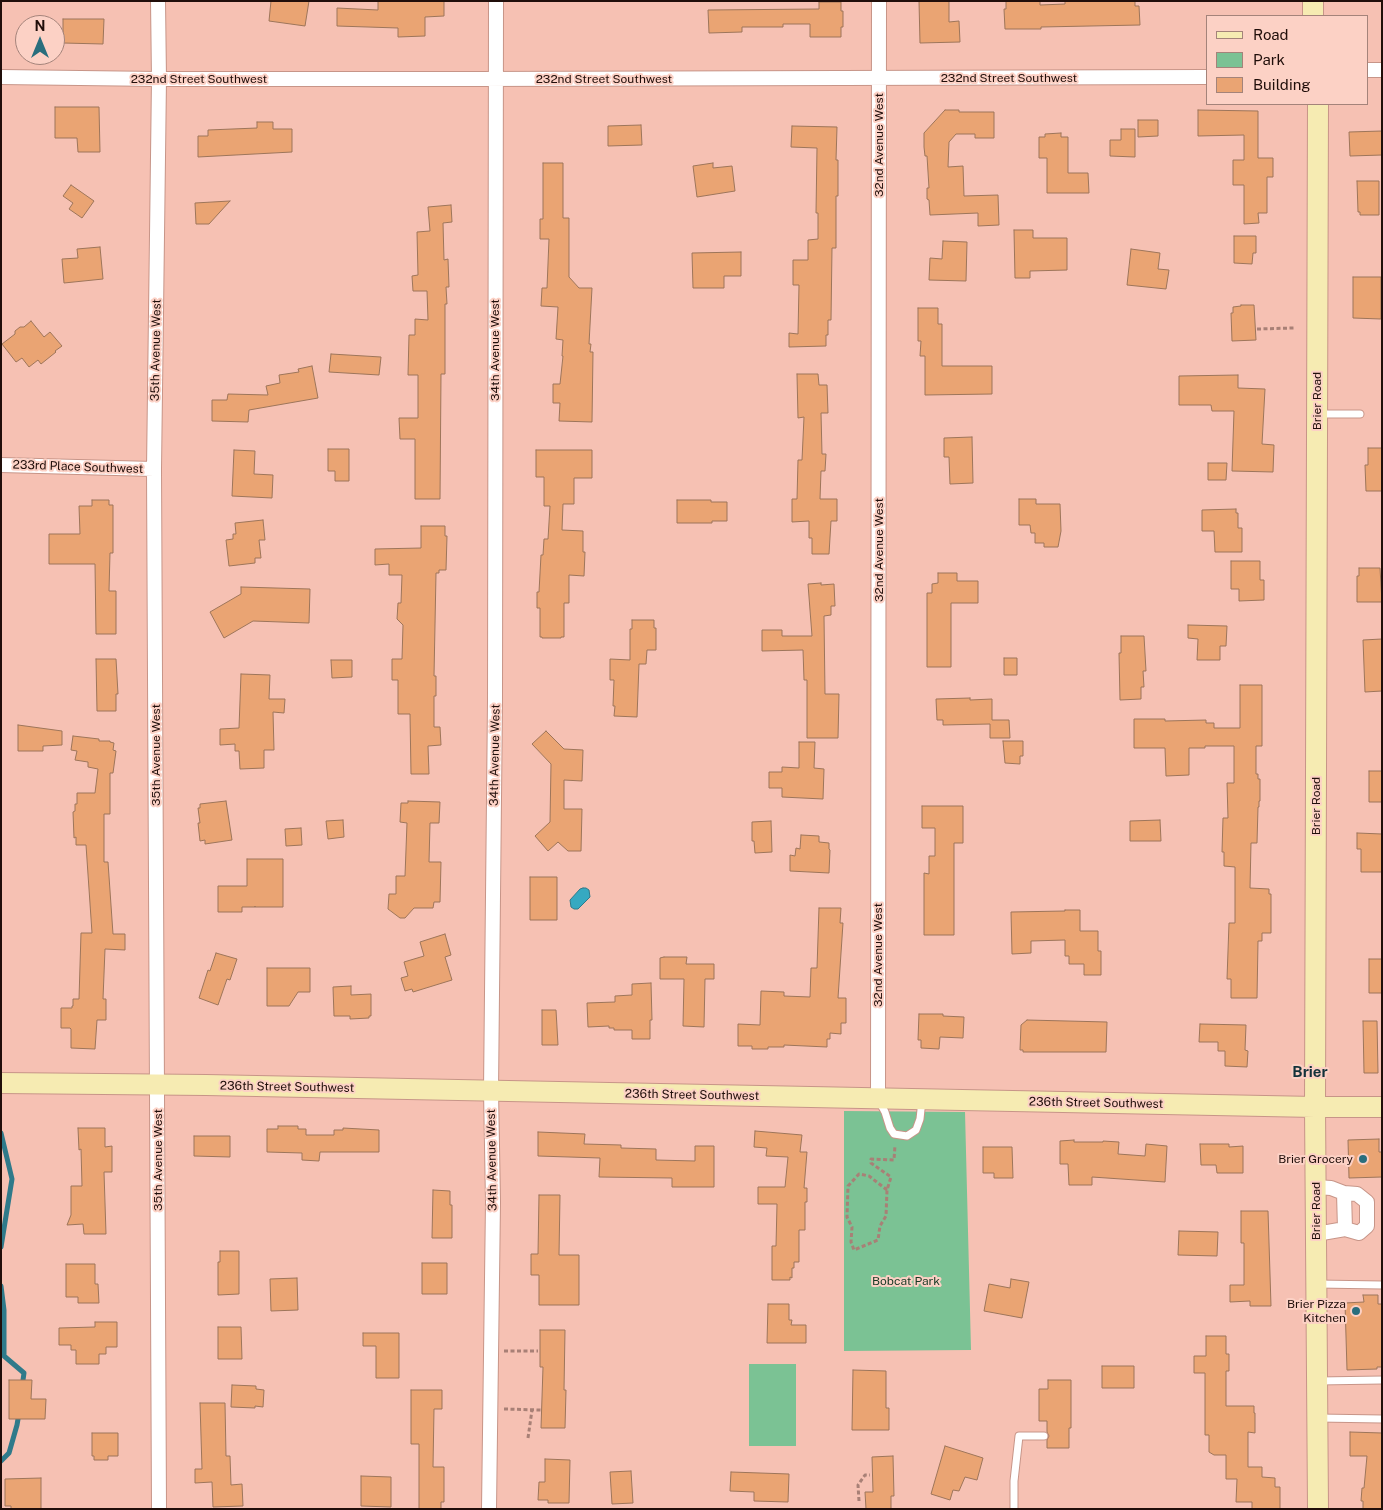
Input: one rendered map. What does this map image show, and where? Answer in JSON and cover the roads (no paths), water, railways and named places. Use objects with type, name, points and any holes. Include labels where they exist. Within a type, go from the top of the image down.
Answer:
[{"type":"main road","points":[[1313,1],[1313,15]]},
{"type":"main road","name":"Brier Road","points":[[1318,105],[1315,1107],[1318,1509]]},
{"type":"main road","name":"236th Street Southwest","points":[[1,1082],[1382,1107]]},
{"type":"street","name":"35th Avenue West","points":[[158,1],[159,79],[154,469],[159,1509]]},
{"type":"street","name":"34th Avenue West","points":[[489,1509],[493,1202],[491,1090],[495,701],[496,1]]},
{"type":"street","name":"32nd Avenue West","points":[[878,1099],[879,1]]},
{"type":"street","points":[[1368,70],[1382,70]]},
{"type":"street","name":"232nd Street Southwest","points":[[1,77],[159,79],[1206,77]]},
{"type":"street","name":"233rd Place Southwest","points":[[1,465],[154,469]]},
{"type":"street","points":[[1316,1186],[1331,1188],[1344,1193],[1357,1194],[1367,1202],[1367,1226],[1359,1233],[1345,1229],[1316,1234]]},
{"type":"street","points":[[1344,1193],[1345,1229]]},
{"type":"lane","points":[[1317,414],[1360,414]]},
{"type":"lane","points":[[878,1099],[894,1134],[907,1136],[916,1130],[920,1119],[922,1100]]},
{"type":"lane","points":[[1316,1284],[1382,1285]]},
{"type":"lane","points":[[1317,1381],[1382,1380]]},
{"type":"lane","points":[[1317,1418],[1382,1418]]},
{"type":"lane","points":[[1014,1509],[1014,1481],[1019,1436],[1044,1436]]},
{"type":"water","points":[[583,888],[589,890],[590,897],[578,909],[574,909],[571,907],[570,900]]},
{"type":"waterway","points":[[1,1133],[12,1179],[1,1247]]},
{"type":"waterway","points":[[1,1286],[4,1310],[4,1356],[24,1373],[22,1387]]},
{"type":"waterway","points":[[1,1461],[9,1453],[19,1413]]},
{"type":"place","name":"Brier Grocery","points":[[1363,1159]]},
{"type":"place","name":"Brier Pizza Kitchen","points":[[1356,1311]]},
{"type":"district","name":"Brier","points":[[1310,1072]]},
{"type":"park label","name":"Bobcat Park","points":[[906,1281]]}]
